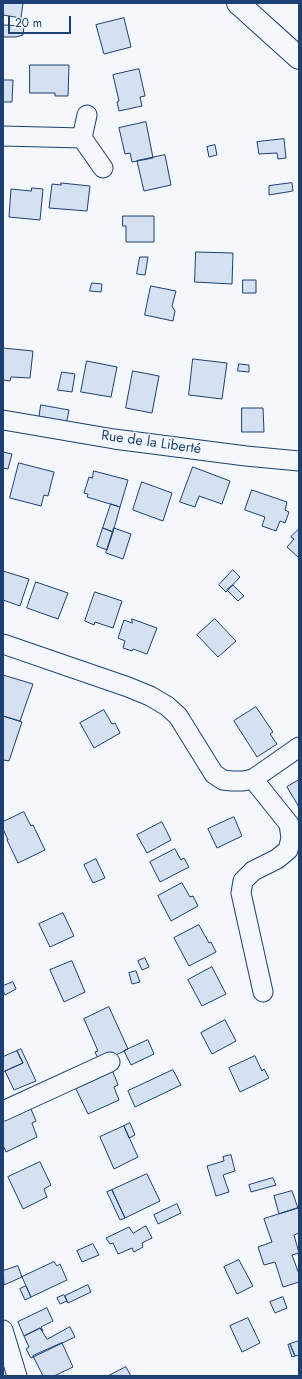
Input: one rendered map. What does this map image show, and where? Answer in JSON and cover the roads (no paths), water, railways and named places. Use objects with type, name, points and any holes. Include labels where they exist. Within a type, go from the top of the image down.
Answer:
[{"type":"street","points":[[238,3],[299,58]]},
{"type":"street","points":[[87,115],[82,138],[103,168]]},
{"type":"street","points":[[3,136],[82,138]]},
{"type":"street","name":"Rue de la Liberté","points":[[3,420],[114,438],[246,456],[299,461]]},
{"type":"street","points":[[3,644],[150,696],[167,706],[178,716],[214,774],[223,780],[243,781],[253,779],[299,747]]},
{"type":"street","points":[[253,779],[289,824],[292,838],[288,850],[277,859],[253,871],[243,881],[241,893],[263,992]]},
{"type":"street","points":[[3,1111],[110,1062]]},
{"type":"street","points":[[3,1330],[17,1376]]}]
